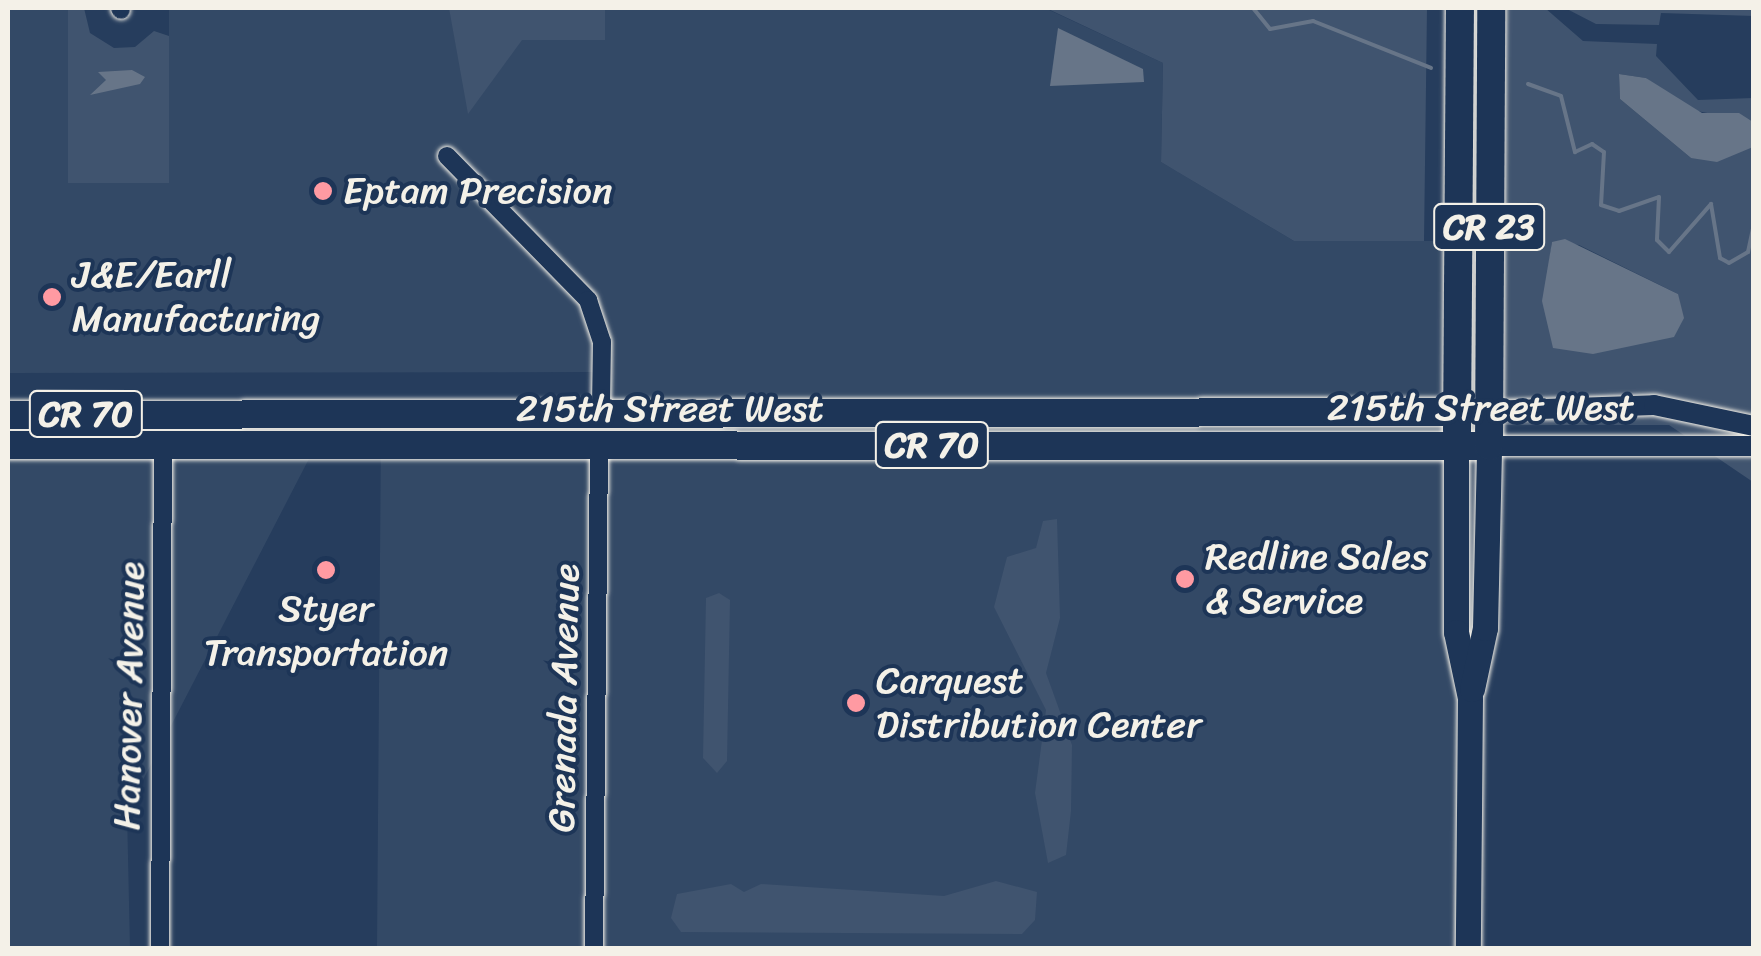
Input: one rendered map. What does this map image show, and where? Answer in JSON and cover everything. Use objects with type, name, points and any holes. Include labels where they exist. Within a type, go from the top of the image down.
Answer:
[{"type":"main road","name":"CR 23","points":[[1460,8],[1456,632],[1470,698]]},
{"type":"main road","name":"CR 23","points":[[1468,948],[1470,698],[1485,628],[1490,8]]},
{"type":"main road","name":"215th Street West","points":[[8,414],[601,409],[1457,412]]},
{"type":"main road","points":[[360,446],[568,431],[601,409]]},
{"type":"main road","points":[[599,448],[638,429],[775,422],[809,409]]},
{"type":"main road","name":"215th Street West","points":[[8,445],[1489,446]]},
{"type":"street","points":[[447,156],[588,300],[602,342],[601,409]]},
{"type":"street","points":[[1457,412],[1654,405],[1754,426]]},
{"type":"street","name":"Hanover Avenue","points":[[160,948],[163,444]]},
{"type":"street","name":"215th Street West","points":[[1489,446],[1754,446]]},
{"type":"street","name":"Grenada Avenue","points":[[594,948],[599,448]]},
{"type":"shaded area","points":[[8,8],[68,8],[69,183],[169,183],[169,8],[1045,8],[1163,63],[1161,162],[1294,241],[1475,241],[1468,948],[377,948],[381,427],[599,427],[600,372],[8,373]]},
{"type":"shaded area","points":[[68,8],[84,8],[90,33],[114,48],[135,47],[154,31],[169,36],[169,183],[68,183]]},
{"type":"shaded area","points":[[449,8],[605,8],[605,40],[522,40],[468,114]]},
{"type":"shaded area","points":[[1046,8],[1427,8],[1424,241],[1294,241],[1161,162],[1163,63]]},
{"type":"shaded area","points":[[1506,8],[1545,8],[1583,41],[1657,44],[1656,56],[1698,100],[1753,98],[1753,122],[1687,109],[1646,78],[1619,74],[1620,99],[1691,158],[1753,147],[1753,482],[1669,425],[1504,425]],"holes":[[[1552,242],[1579,245],[1678,294],[1548,272]]]},
{"type":"shaded area","points":[[1565,8],[1753,8],[1754,16],[1661,13],[1659,25],[1596,24]]},
{"type":"shaded area","points":[[1058,28],[1143,69],[1144,82],[1050,86]]},
{"type":"shaded area","points":[[132,70],[145,77],[140,84],[90,95],[106,80],[98,72]]},
{"type":"shaded area","points":[[1619,74],[1646,78],[1702,113],[1739,113],[1753,122],[1753,147],[1717,162],[1691,158],[1620,99]]},
{"type":"shaded area","points":[[1565,239],[1678,294],[1684,318],[1674,337],[1593,354],[1553,348],[1542,301],[1552,242]]},
{"type":"shaded area","points":[[314,449],[127,811],[130,948],[8,948],[8,451]]},
{"type":"shaded area","points":[[1057,519],[1060,618],[1046,673],[1072,745],[1071,811],[1066,855],[1048,863],[1035,793],[1046,710],[994,607],[1007,557],[1036,548],[1043,521]]},
{"type":"shaded area","points":[[719,593],[730,600],[727,761],[717,773],[703,758],[706,598]]},
{"type":"shaded area","points":[[996,881],[1037,892],[1035,920],[1022,934],[681,932],[671,918],[677,894],[731,884],[744,892],[761,884],[944,896]]},
{"type":"waterway","points":[[1253,8],[1270,29],[1313,21],[1431,68]]},
{"type":"waterway","points":[[1528,84],[1561,96],[1575,152],[1592,144],[1604,152],[1601,205],[1619,211],[1659,197],[1657,240],[1669,252],[1711,204],[1720,258],[1729,263],[1748,252],[1754,224]]},
{"type":"place","name":"Eptam Precision","points":[[323,191]]},
{"type":"place","name":"J&E/Earll Manufacturing","points":[[52,297]]},
{"type":"place","name":"Styer Transportation","points":[[326,570]]},
{"type":"place","name":"Redline Sales & Service","points":[[1185,579]]},
{"type":"place","name":"Carquest Distribution Center","points":[[856,703]]}]
